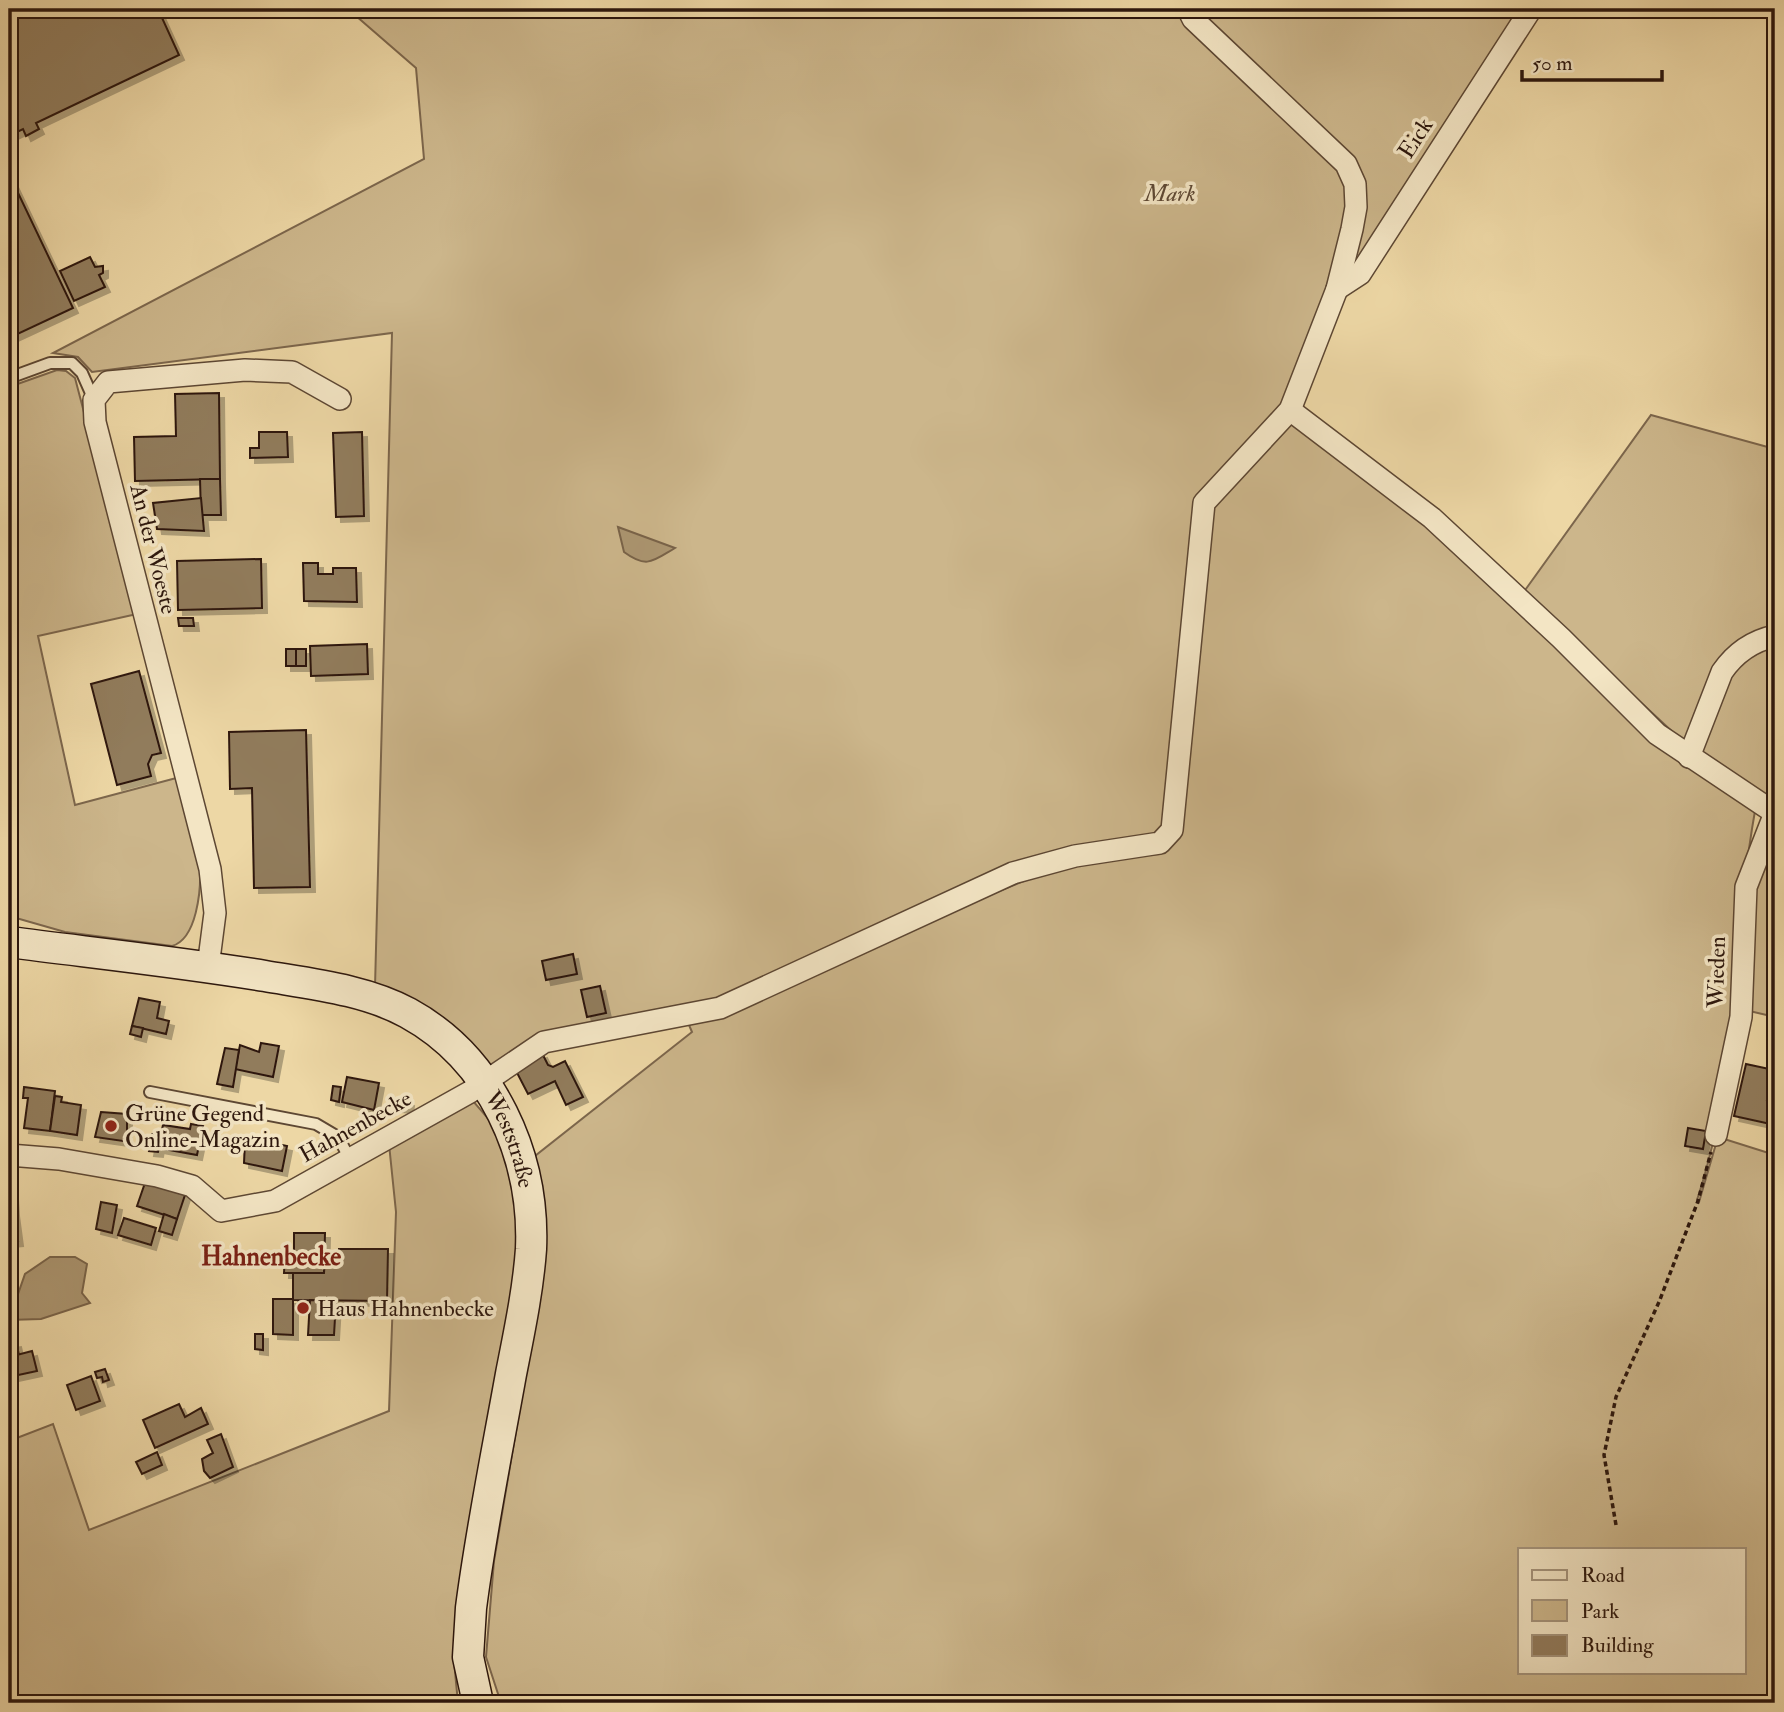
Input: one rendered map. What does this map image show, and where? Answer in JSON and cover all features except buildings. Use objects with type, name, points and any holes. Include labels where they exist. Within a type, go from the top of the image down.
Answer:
[{"type":"main road","name":"Weststraße","points":[[9,942],[208,967],[342,991],[386,1004],[408,1014],[459,1051],[483,1082],[507,1121],[518,1149],[526,1177],[531,1212],[525,1299],[471,1608],[468,1657],[478,1703]]},
{"type":"street","points":[[1188,9],[1193,19],[1346,164],[1355,184],[1356,207],[1337,289],[1290,410],[1432,518],[1561,638],[1657,734],[1775,813]]},
{"type":"street","name":"Eick","points":[[1337,289],[1360,274],[1531,9]]},
{"type":"street","points":[[94,400],[107,382],[245,370],[292,372],[340,398]]},
{"type":"street","name":"An der Woeste","points":[[94,400],[95,422],[210,869],[215,913],[208,967]]},
{"type":"street","name":"Hahnenbecke","points":[[9,1155],[59,1159],[174,1181],[192,1186],[221,1211],[275,1200],[483,1082],[544,1042],[720,1008],[1013,873],[1075,856],[1160,844],[1172,830],[1205,503],[1290,410]]},
{"type":"street","points":[[1689,757],[1722,672],[1730,660],[1748,647],[1775,636]]},
{"type":"street","name":"Wieden","points":[[1716,1135],[1741,1017],[1746,887],[1775,813]]},
{"type":"lane","points":[[9,378],[50,363],[72,363],[82,373],[94,400]]},
{"type":"lane","points":[[150,1093],[316,1124],[338,1137],[349,1159]]},
{"type":"path","points":[[1616,1525],[1604,1455],[1616,1397],[1659,1301],[1698,1201],[1716,1135]]},
{"type":"green space","name":"Mark","points":[[348,9],[761,9],[774,12],[790,9],[1528,9],[1362,263],[1287,410],[1200,501],[1166,834],[1074,850],[719,1002],[542,1039],[485,1073],[465,1036],[398,993],[375,987],[392,333],[92,372],[78,357],[53,353],[424,159],[416,68]]},
{"type":"green space","points":[[57,370],[66,371],[75,378],[137,614],[38,636],[75,805],[180,777],[197,845],[200,877],[192,924],[180,942],[172,946],[65,932],[9,916],[9,387]]},
{"type":"green space","points":[[1291,414],[1428,526],[1755,811],[1721,1104],[1711,1153],[1697,1200],[1699,1202],[1718,1137],[1775,1155],[1775,1703],[501,1703],[486,1657],[494,1561],[537,1307],[546,1219],[535,1156],[692,1032],[686,1018],[1078,859],[1161,854],[1176,841],[1209,505]]},
{"type":"green space","points":[[1651,415],[1775,449],[1775,632],[1736,647],[1691,749],[1523,593]]},
{"type":"green space","points":[[1775,641],[1775,808],[1695,753],[1715,696],[1742,654]]},
{"type":"green space","points":[[1775,821],[1775,1017],[1745,1010],[1755,888]]},
{"type":"green space","points":[[10,977],[12,1148],[9,1148]]},
{"type":"green space","points":[[473,1101],[501,1136],[512,1161],[519,1249],[463,1561],[454,1661],[458,1703],[9,1703],[9,1441],[53,1424],[89,1530],[389,1411],[396,1212],[389,1144]]},
{"type":"shaded area","points":[[618,527],[675,548],[644,562],[624,552]]},
{"type":"shaded area","points":[[50,1257],[75,1257],[87,1264],[82,1293],[90,1303],[41,1319],[9,1320],[25,1274]]},
{"type":"place","name":"Grüne Gegend Online-Magazin","points":[[111,1126]]},
{"type":"place","name":"Haus Hahnenbecke","points":[[303,1308]]},
{"type":"district","name":"Hahnenbecke","points":[[271,1256]]}]
